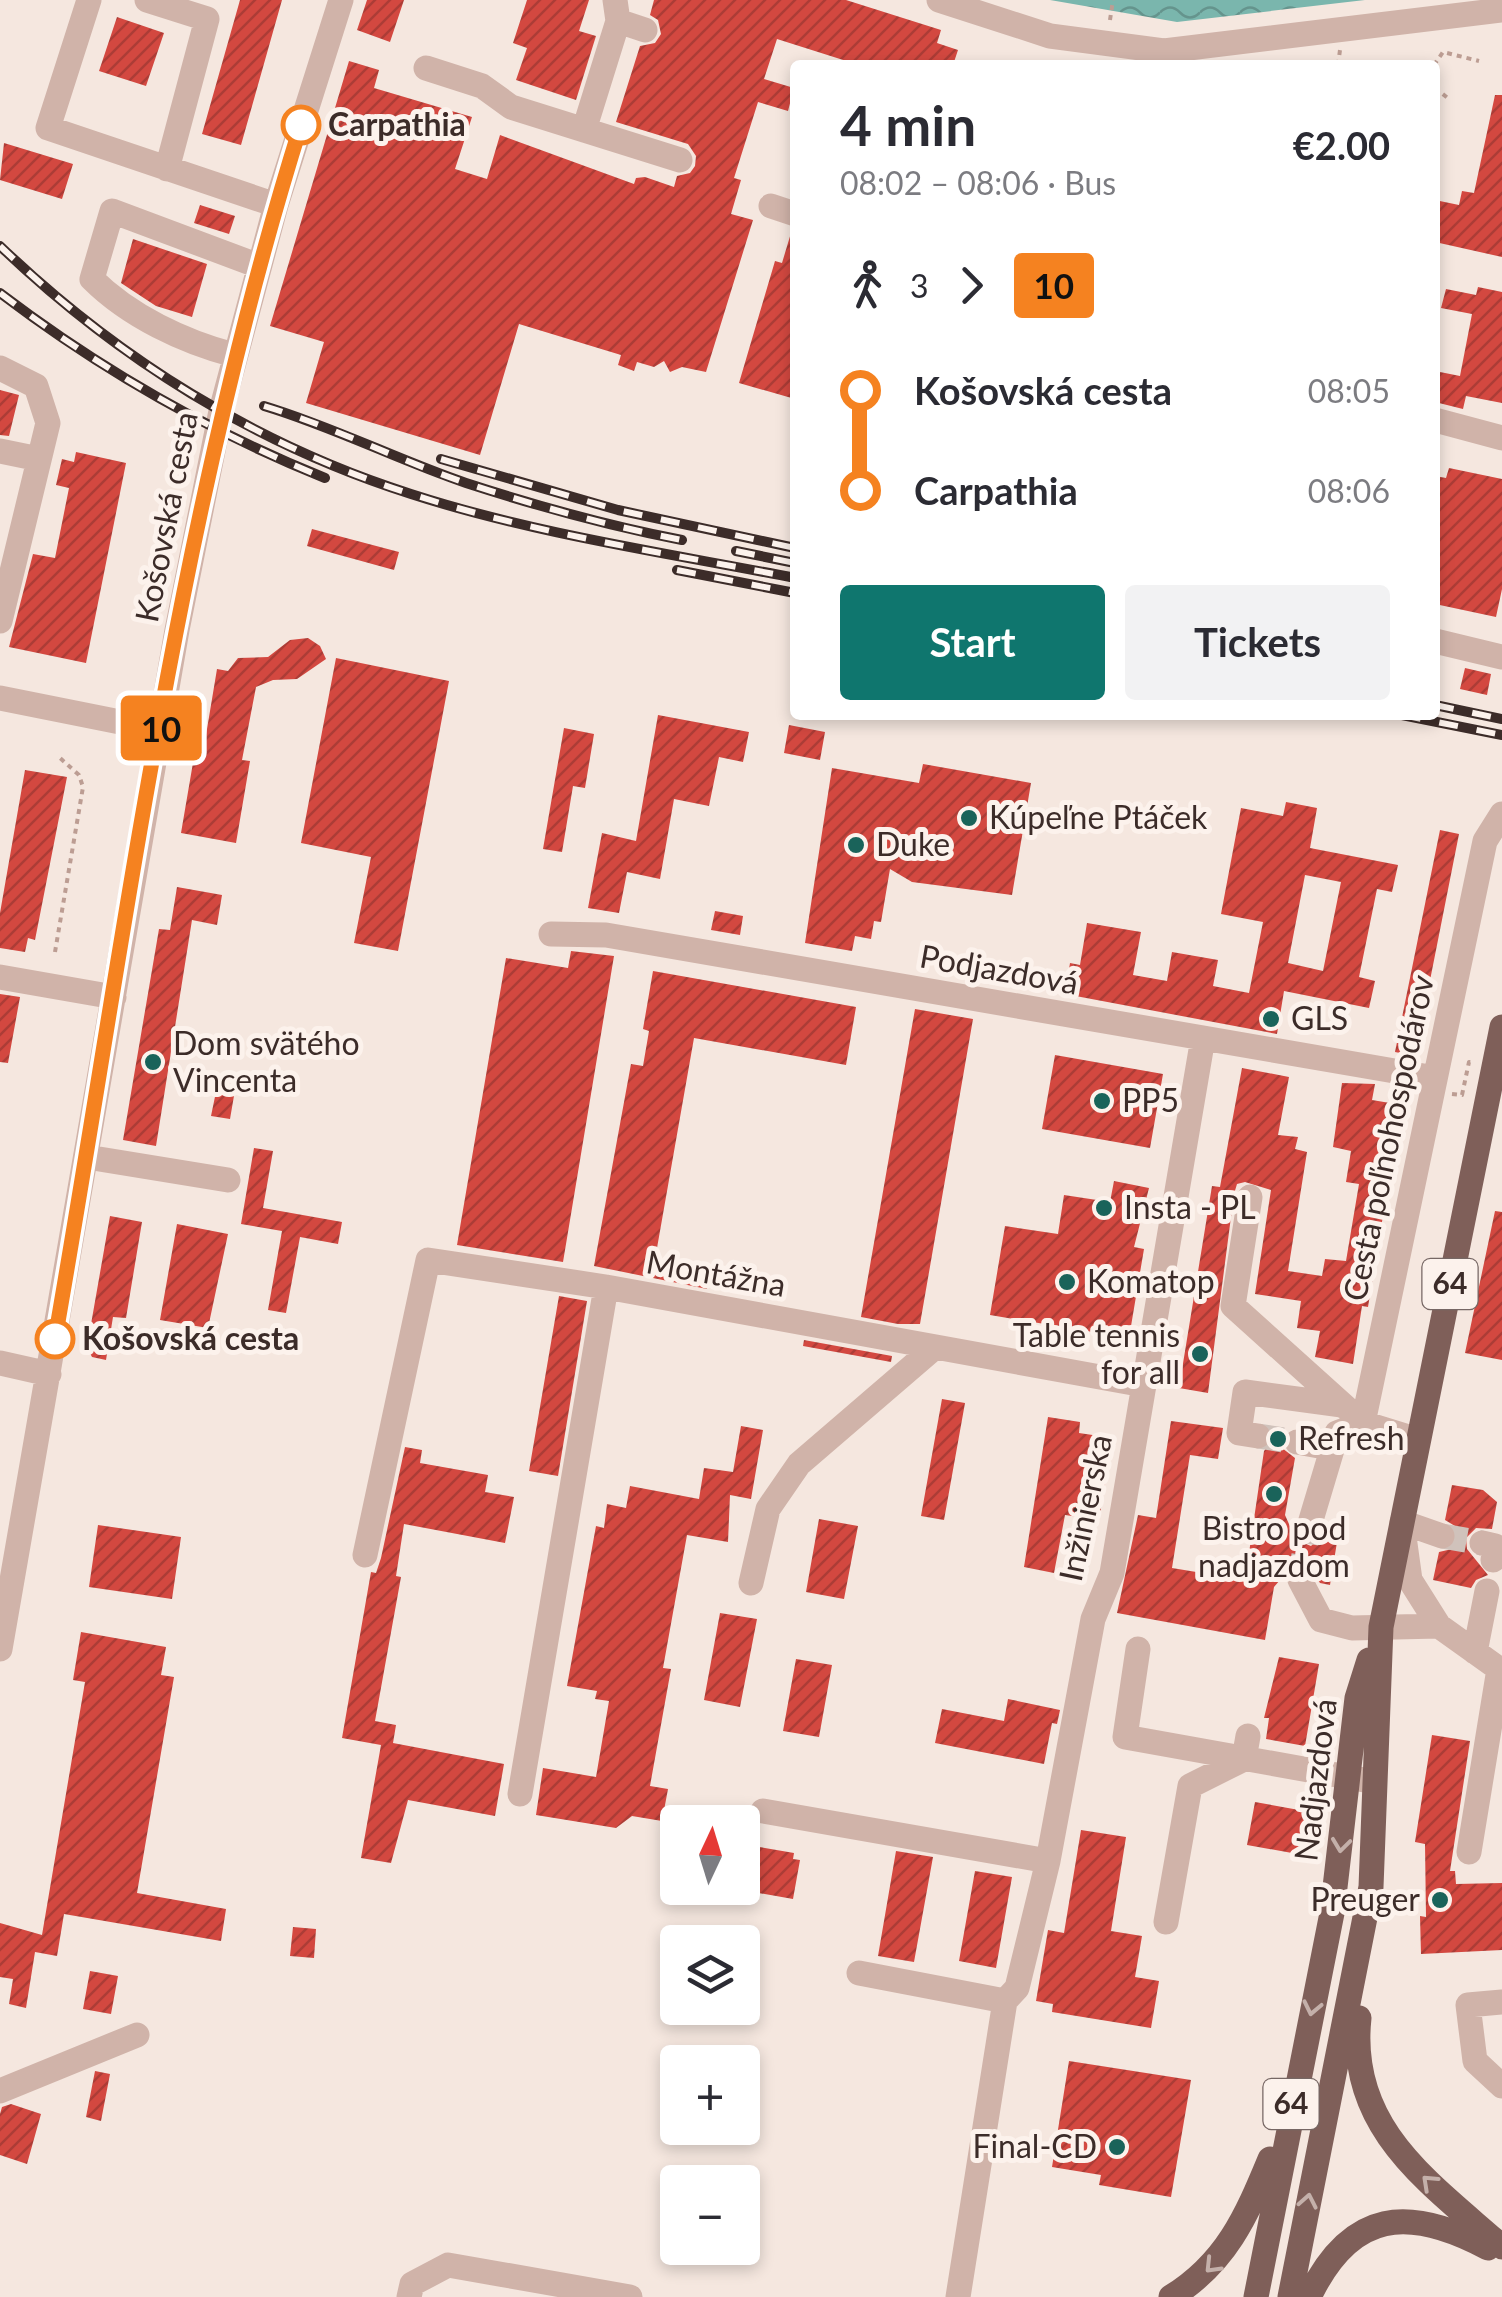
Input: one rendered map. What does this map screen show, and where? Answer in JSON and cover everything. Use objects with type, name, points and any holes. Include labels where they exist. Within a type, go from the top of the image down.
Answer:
[{"type":"main road","name":"Nadjazdová","points":[[1290,2297],[1371,1887],[1357,1698],[1380,1627],[1502,1026]]},
{"type":"main road","name":"Nadjazdová","points":[[1256,2297],[1288,2118],[1362,1780]]},
{"type":"main road","points":[[1362,1948],[1359,2064],[1376,2119],[1419,2174],[1502,2248]]},
{"type":"main road","points":[[1170,2297],[1197,2281],[1232,2242],[1288,2118]]},
{"type":"main road","points":[[1308,2297],[1319,2276],[1351,2240],[1395,2220],[1437,2224],[1502,2256]]},
{"type":"street","points":[[89,0],[48,128],[276,205]]},
{"type":"street","points":[[147,0],[206,19],[167,168]]},
{"type":"street","name":"Košovská cesta","points":[[0,1649],[160,730],[234,355],[340,0]]},
{"type":"street","points":[[939,0],[1084,54],[1196,50],[1494,16]]},
{"type":"street","points":[[584,130],[616,10],[645,30]]},
{"type":"street","points":[[426,68],[482,86],[511,107],[680,160]]},
{"type":"street","points":[[234,355],[204,348],[114,302],[92,279],[112,211],[259,266]]},
{"type":"street","points":[[0,368],[36,386],[48,423],[0,621]]},
{"type":"street","points":[[1440,421],[1502,438]]},
{"type":"street","points":[[0,452],[39,459]]},
{"type":"street","points":[[1440,642],[1502,656]]},
{"type":"street","points":[[0,698],[160,730]]},
{"type":"street","name":"Cesta poľnohospodárov","points":[[1363,1423],[1485,841],[1502,814]]},
{"type":"street","name":"Podjazdová","points":[[551,934],[606,936],[1434,1078]]},
{"type":"street","points":[[0,977],[114,998]]},
{"type":"street","name":"Inžinierska","points":[[958,2297],[1011,1994],[1048,1861],[1093,1619],[1112,1573],[1203,1038]]},
{"type":"street","points":[[87,1157],[228,1180]]},
{"type":"street","points":[[1250,1197],[1234,1306],[1363,1423],[1418,1440]]},
{"type":"street","points":[[365,1555],[428,1260],[606,1288]]},
{"type":"street","name":"Montážna","points":[[520,1794],[606,1288],[1144,1384]]},
{"type":"street","points":[[751,1583],[768,1509],[798,1464],[934,1347]]},
{"type":"street","points":[[0,1363],[48,1374]]},
{"type":"street","points":[[1248,1434],[1245,1392],[1342,1405]]},
{"type":"street","points":[[1308,1530],[1337,1433],[1363,1423]]},
{"type":"street","points":[[1297,1442],[1330,1448]]},
{"type":"street","points":[[1442,1536],[1402,1522],[1410,1580],[1439,1626],[1501,1670],[1469,1852]]},
{"type":"street","points":[[1300,1580],[1321,1620],[1352,1628],[1439,1626]]},
{"type":"street","points":[[1475,1652],[1486,1591]]},
{"type":"street","points":[[1138,1649],[1124,1737],[1246,1747],[1362,1780]]},
{"type":"street","points":[[1166,1922],[1190,1786],[1246,1747]]},
{"type":"street","points":[[763,1811],[1048,1861]]},
{"type":"street","points":[[860,1974],[1011,1994]]},
{"type":"street","points":[[1502,2002],[1468,2005],[1474,2061],[1502,2086]]},
{"type":"street","points":[[0,2091],[136,2035]]},
{"type":"street","points":[[409,2297],[412,2284],[448,2265],[630,2297]]},
{"type":"path","points":[[1108,28],[1113,0]]},
{"type":"path","points":[[1438,60],[1444,52],[1479,61]]},
{"type":"path","points":[[1440,92],[1449,99]]},
{"type":"path","points":[[55,952],[83,787],[79,775],[60,758]]},
{"type":"path","points":[[1462,1096],[1469,1062]]},
{"type":"water","points":[[1050,0],[1365,0],[1177,22]]},
{"type":"building","points":[[240,0],[282,0],[241,145],[202,134]]},
{"type":"building","points":[[367,0],[404,0],[390,42],[357,30]]},
{"type":"building","points":[[527,0],[589,0],[579,31],[596,36],[576,100],[516,80],[527,48],[513,43]]},
{"type":"building","points":[[654,0],[846,0],[941,30],[937,43],[958,50],[955,60],[843,60],[777,39],[764,79],[790,87],[790,103],[788,111],[758,102],[734,178],[741,180],[731,214],[753,220],[706,372],[682,367],[670,372],[664,361],[654,367],[637,362],[634,371],[618,365],[621,355],[519,324],[480,455],[306,403],[324,342],[270,326],[349,61],[379,70],[374,88],[472,117],[455,169],[487,179],[500,135],[634,184],[636,178],[645,177],[674,187],[677,176],[690,173],[695,166],[696,156],[688,144],[616,122],[640,46],[655,43],[661,34],[658,20],[650,15]]},
{"type":"building","points":[[117,17],[164,33],[146,86],[99,71]]},
{"type":"building","points":[[1495,95],[1502,95],[1502,257],[1440,243],[1440,201],[1459,205],[1462,191],[1474,193]]},
{"type":"building","points":[[4,143],[73,164],[62,199],[0,180]]},
{"type":"building","points":[[200,205],[235,216],[229,234],[194,223]]},
{"type":"building","points":[[790,236],[790,398],[739,383],[775,261],[782,263]]},
{"type":"building","points":[[133,239],[207,264],[192,317],[156,306],[121,283]]},
{"type":"building","points":[[1478,287],[1502,292],[1502,403],[1466,396],[1463,409],[1440,403],[1440,372],[1460,376],[1472,314],[1441,308],[1446,289],[1476,295]]},
{"type":"building","points":[[0,390],[19,395],[9,436],[0,435]]},
{"type":"building","points":[[76,452],[126,463],[86,663],[9,647],[33,554],[55,558],[69,488],[56,485],[62,459],[74,462]]},
{"type":"building","points":[[1449,468],[1502,479],[1502,589],[1496,617],[1440,605],[1440,477],[1446,478]]},
{"type":"building","points":[[312,529],[399,552],[394,570],[307,546]]},
{"type":"building","points":[[308,638],[320,646],[326,659],[297,679],[273,680],[256,687],[242,760],[250,761],[236,843],[181,833],[195,751],[203,753],[217,669],[228,671],[238,658],[268,657],[290,640]]},
{"type":"building","points":[[336,658],[449,681],[398,951],[354,943],[371,857],[301,843]]},
{"type":"building","points":[[1465,668],[1491,674],[1487,695],[1460,689]]},
{"type":"building","points":[[658,715],[749,732],[743,762],[719,757],[709,806],[674,799],[660,879],[627,872],[619,913],[588,908],[602,833],[636,841]]},
{"type":"building","points":[[789,725],[825,732],[820,760],[784,753]]},
{"type":"building","points":[[564,728],[594,734],[585,788],[573,786],[562,852],[543,849]]},
{"type":"building","points":[[923,764],[1031,783],[1012,895],[912,882],[890,869],[881,922],[874,921],[871,939],[855,936],[852,951],[805,943],[832,768],[919,783]]},
{"type":"building","points":[[25,770],[67,777],[35,940],[28,938],[25,952],[0,948],[0,913]]},
{"type":"building","points":[[1286,802],[1317,808],[1310,848],[1398,865],[1392,892],[1377,889],[1359,977],[1375,981],[1369,1008],[1284,991],[1277,1034],[1065,994],[1070,963],[1080,965],[1087,923],[1141,932],[1133,975],[1167,981],[1172,952],[1218,960],[1213,986],[1249,993],[1263,922],[1221,914],[1241,808],[1283,816]],"holes":[[[1305,875],[1341,882],[1323,971],[1288,963]]]},
{"type":"building","points":[[1440,830],[1459,834],[1415,1056],[1395,1052]]},
{"type":"building","points":[[177,887],[222,895],[217,925],[192,920],[156,1146],[123,1140],[159,929],[170,930]]},
{"type":"building","points":[[715,911],[743,916],[740,935],[711,930]]},
{"type":"building","points":[[571,951],[614,956],[563,1262],[457,1245],[506,958],[568,968]]},
{"type":"building","points":[[653,971],[856,1007],[846,1065],[694,1038],[654,1265],[710,1275],[707,1289],[594,1266],[631,1064],[643,1066],[649,1031],[643,1029]]},
{"type":"building","points":[[0,994],[20,997],[8,1063],[0,1062]]},
{"type":"building","points":[[915,1009],[973,1019],[920,1324],[898,1324],[861,1317]]},
{"type":"building","name":"PP5","points":[[1055,1055],[1163,1074],[1150,1148],[1042,1129]]},
{"type":"building","points":[[1242,1068],[1289,1077],[1278,1135],[1298,1137],[1295,1149],[1307,1152],[1288,1271],[1322,1276],[1325,1259],[1346,1261],[1359,1184],[1346,1182],[1351,1151],[1333,1147],[1342,1083],[1375,1084],[1372,1100],[1408,1106],[1396,1168],[1391,1167],[1368,1307],[1362,1306],[1353,1364],[1315,1357],[1320,1331],[1297,1328],[1301,1301],[1255,1294],[1271,1190],[1245,1182],[1237,1184],[1234,1194],[1208,1393],[1179,1388],[1212,1186],[1220,1187]]},
{"type":"building","points":[[217,1087],[235,1090],[230,1119],[211,1116]]},
{"type":"building","points":[[254,1148],[273,1151],[263,1208],[342,1222],[338,1244],[300,1237],[286,1313],[268,1310],[282,1231],[241,1224]]},
{"type":"building","name":"Komatop","points":[[1114,1181],[1149,1188],[1134,1247],[1144,1249],[1129,1338],[990,1315],[1005,1226],[1058,1234],[1064,1195],[1110,1202]]},
{"type":"building","points":[[1495,1211],[1502,1212],[1502,1360],[1465,1353]]},
{"type":"building","points":[[110,1216],[142,1222],[126,1318],[113,1317],[106,1360],[92,1357],[87,1347]]},
{"type":"building","points":[[177,1224],[228,1234],[208,1328],[160,1320]]},
{"type":"building","points":[[559,1296],[587,1301],[558,1476],[529,1471]]},
{"type":"building","points":[[804,1340],[892,1356],[891,1362],[803,1346]]},
{"type":"building","points":[[942,1399],[965,1403],[944,1520],[921,1516]]},
{"type":"building","points":[[1048,1417],[1080,1422],[1079,1433],[1113,1438],[1099,1520],[1065,1515],[1054,1573],[1024,1567]]},
{"type":"building","points":[[1171,1421],[1223,1428],[1218,1459],[1190,1455],[1172,1568],[1245,1580],[1264,1451],[1274,1439],[1273,1429],[1285,1431],[1282,1448],[1295,1458],[1285,1515],[1296,1540],[1311,1546],[1324,1533],[1338,1536],[1330,1585],[1320,1583],[1309,1567],[1300,1564],[1292,1566],[1274,1587],[1265,1640],[1117,1613],[1138,1515],[1156,1518]]},
{"type":"building","points":[[741,1426],[763,1430],[751,1499],[730,1495],[728,1542],[687,1535],[663,1668],[671,1669],[650,1786],[668,1789],[665,1805],[660,1805],[660,1821],[632,1816],[616,1828],[536,1815],[543,1768],[596,1777],[609,1701],[595,1699],[597,1691],[567,1686],[596,1526],[604,1528],[607,1504],[626,1508],[630,1486],[699,1499],[704,1468],[733,1472]]},
{"type":"building","points":[[405,1447],[422,1450],[420,1463],[488,1475],[485,1492],[514,1497],[505,1543],[404,1524],[396,1576],[401,1577],[375,1721],[396,1725],[393,1743],[504,1764],[495,1816],[408,1800],[391,1863],[361,1858],[381,1745],[342,1738],[371,1572],[376,1573],[381,1558]]},
{"type":"building","points":[[1452,1485],[1483,1490],[1497,1502],[1492,1529],[1476,1528],[1466,1538],[1467,1549],[1488,1575],[1476,1580],[1471,1588],[1433,1580],[1439,1552],[1452,1549],[1458,1540],[1455,1526],[1445,1520]]},
{"type":"building","points":[[819,1519],[858,1526],[844,1599],[806,1592]]},
{"type":"building","points":[[98,1525],[181,1537],[172,1599],[89,1587]]},
{"type":"building","points":[[720,1613],[757,1619],[740,1707],[704,1700]]},
{"type":"building","points":[[81,1632],[166,1647],[161,1675],[174,1677],[137,1893],[226,1909],[221,1941],[64,1914],[57,1956],[35,1952],[26,2008],[9,2004],[13,1979],[0,1977],[0,1923],[42,1935],[85,1682],[73,1680]]},
{"type":"building","points":[[1279,1657],[1319,1664],[1305,1746],[1266,1739],[1269,1718],[1264,1718]]},
{"type":"building","points":[[796,1659],[832,1665],[819,1737],[783,1731]]},
{"type":"building","points":[[1008,1699],[1060,1710],[1057,1724],[1052,1723],[1044,1764],[935,1743],[942,1709],[1004,1721]]},
{"type":"building","points":[[1432,1735],[1470,1741],[1450,1871],[1455,1871],[1456,1884],[1502,1883],[1502,1950],[1421,1954],[1420,1916],[1426,1917],[1425,1844],[1415,1842]]},
{"type":"building","points":[[1255,1802],[1310,1812],[1303,1855],[1247,1845]]},
{"type":"building","points":[[1081,1830],[1126,1837],[1111,1931],[1142,1936],[1135,1977],[1159,1981],[1151,2028],[1052,2012],[1053,2004],[1036,2001],[1048,1930],[1064,1933]]},
{"type":"building","points":[[760,1847],[794,1853],[793,1859],[800,1860],[793,1899],[760,1893]]},
{"type":"building","points":[[896,1851],[933,1857],[914,1962],[878,1956]]},
{"type":"building","points":[[975,1871],[1012,1877],[996,1968],[959,1961]]},
{"type":"building","points":[[293,1927],[316,1929],[314,1958],[290,1956]]},
{"type":"building","points":[[90,1971],[118,1976],[111,2014],[83,2009]]},
{"type":"building","name":"Final-CD","points":[[1069,2061],[1191,2080],[1171,2197],[1099,2185],[1101,2175],[1052,2167]]},
{"type":"building","points":[[95,2071],[110,2074],[101,2121],[86,2117]]},
{"type":"building","points":[[11,2104],[41,2114],[27,2164],[0,2155],[0,2114],[2,2107]]},
{"type":"tunnel","points":[[1258,1436],[1297,1442]]},
{"type":"tunnel","points":[[1300,1580],[1308,1530]]},
{"type":"tunnel","points":[[1442,1536],[1482,1543]]},
{"type":"railway","points":[[0,246],[92,325],[191,394],[244,424],[354,474],[505,520],[790,577]]},
{"type":"railway","points":[[0,293],[156,396],[239,440],[325,478]]},
{"type":"railway","points":[[264,406],[466,483],[573,515],[682,540]]},
{"type":"railway","points":[[441,459],[618,510],[790,547]]},
{"type":"railway","points":[[736,551],[790,562]]},
{"type":"railway","points":[[677,570],[790,592]]},
{"type":"railway","points":[[1440,706],[1502,719]]},
{"type":"railway","points":[[1427,720],[1502,735]]},
{"type":"bus line","name":"10","points":[[55,1339],[177,630],[220,411],[301,125]]},
{"type":"place","name":"Carpathia","points":[[301,125]]},
{"type":"place","name":"Kúpeľne Ptáček","points":[[969,818]]},
{"type":"place","name":"Duke","points":[[856,845]]},
{"type":"place","name":"GLS","points":[[1271,1019]]},
{"type":"place","name":"Dom svätého Vincenta","points":[[153,1062]]},
{"type":"place","name":"PP5","points":[[1102,1101]]},
{"type":"place","name":"Insta - PL","points":[[1104,1208]]},
{"type":"place","name":"Komatop","points":[[1067,1282]]},
{"type":"place","name":"Košovská cesta","points":[[55,1339]]},
{"type":"place","name":"Table tennis for all","points":[[1200,1354]]},
{"type":"place","name":"Refresh","points":[[1278,1439]]},
{"type":"place","name":"Bistro pod nadjazdom","points":[[1274,1494]]},
{"type":"place","name":"Preuger","points":[[1440,1900]]},
{"type":"place","name":"Final-CD","points":[[1117,2147]]}]
